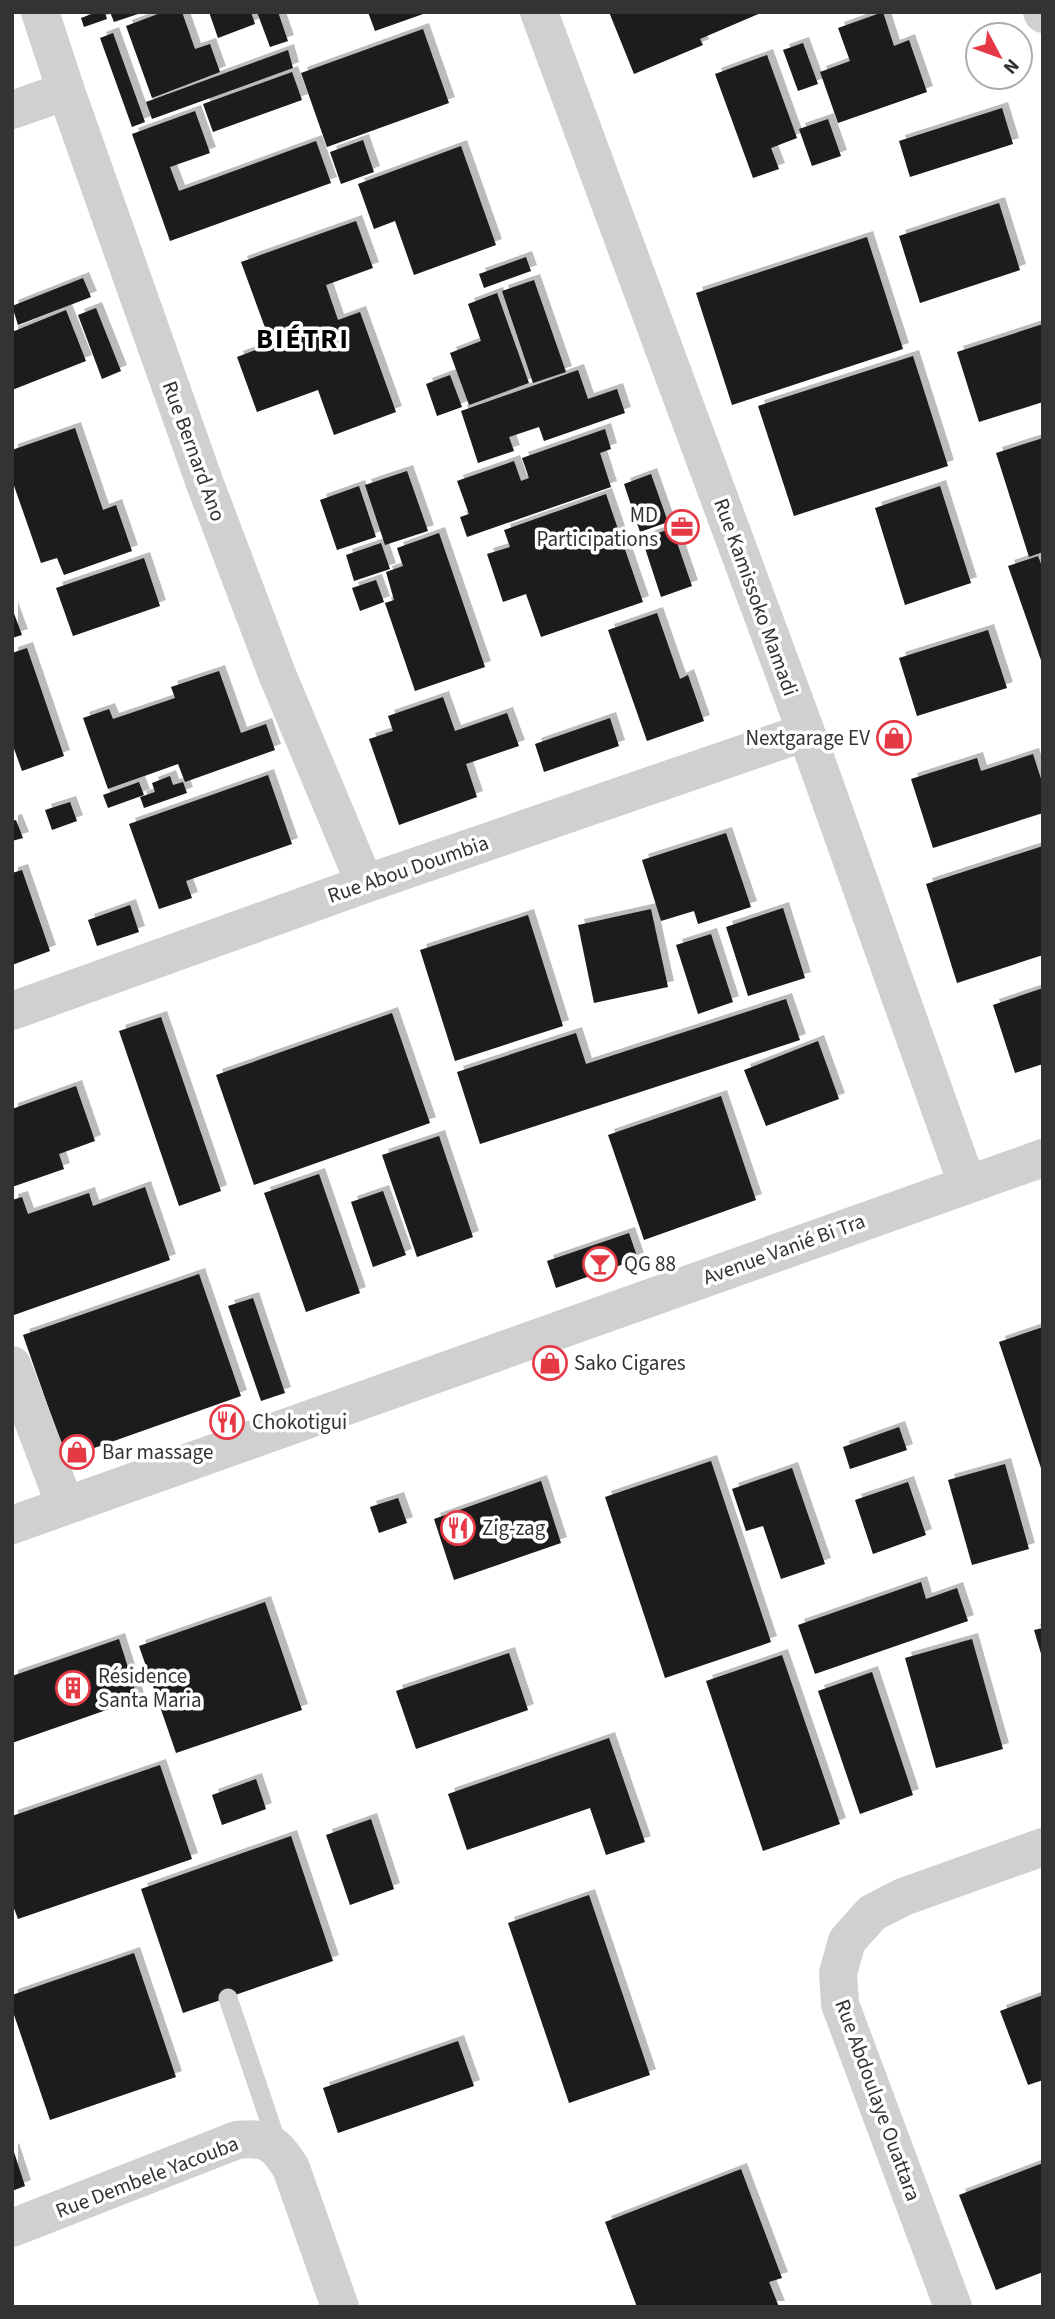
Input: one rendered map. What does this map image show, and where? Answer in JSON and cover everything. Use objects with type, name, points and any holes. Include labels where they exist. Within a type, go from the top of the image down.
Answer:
[{"type":"street","name":"Rue Bernard Ano","points":[[40,12],[204,481],[278,674],[365,884]]},
{"type":"street","name":"Rue Kamissoko Mamadi","points":[[539,12],[806,732],[967,1184]]},
{"type":"street","points":[[12,110],[66,91]]},
{"type":"street","name":"Rue Abou Doumbia","points":[[12,1011],[365,884],[806,732]]},
{"type":"street","name":"Avenue Vanié Bi Tra","points":[[12,1525],[1043,1157]]},
{"type":"street","points":[[12,1365],[65,1505]]},
{"type":"street","name":"Rue Abdoulaye Ouattara","points":[[953,2307],[840,2004],[838,1973],[847,1941],[872,1913],[903,1897],[1043,1847]]},
{"type":"street","name":"Rue Dembele Yacouba","points":[[12,2228],[237,2140],[251,2138],[269,2141],[280,2151]]},
{"type":"street","points":[[280,2151],[291,2168],[340,2307]]},
{"type":"lane","points":[[228,1998],[280,2151]]},
{"type":"building","points":[[105,12],[107,19],[84,27],[81,18]]},
{"type":"building","points":[[110,12],[141,12],[141,13],[114,22]]},
{"type":"building","points":[[163,12],[182,12],[195,49],[210,44],[220,72],[152,98],[126,26]]},
{"type":"building","points":[[209,12],[251,12],[255,24],[218,38]]},
{"type":"building","points":[[257,12],[278,12],[288,41],[270,47]]},
{"type":"building","points":[[368,12],[426,12],[426,13],[375,31]]},
{"type":"building","points":[[609,12],[763,12],[700,39],[703,45],[634,74]]},
{"type":"building","points":[[883,12],[894,46],[909,40],[927,92],[838,123],[820,72],[850,61],[838,28]]},
{"type":"building","points":[[423,29],[449,103],[327,147],[301,73]]},
{"type":"building","points":[[113,33],[145,122],[132,127],[100,38]]},
{"type":"building","points":[[803,43],[818,84],[798,91],[783,50]]},
{"type":"building","points":[[288,50],[293,68],[152,119],[146,102]]},
{"type":"building","points":[[767,55],[797,138],[771,148],[779,169],[753,178],[715,74]]},
{"type":"building","points":[[292,72],[302,100],[213,132],[203,104]]},
{"type":"building","points":[[1002,108],[1013,144],[910,177],[899,141]]},
{"type":"building","points":[[195,111],[210,153],[170,167],[179,191],[316,141],[331,183],[170,241],[132,134]]},
{"type":"building","points":[[828,119],[841,156],[812,166],[799,129]]},
{"type":"building","points":[[363,140],[374,172],[341,184],[330,152]]},
{"type":"building","points":[[461,146],[496,245],[414,275],[395,221],[374,229],[358,184]]},
{"type":"building","points":[[999,203],[1020,270],[920,303],[899,236]]},
{"type":"building","points":[[356,221],[373,268],[326,285],[338,320],[360,312],[396,412],[334,435],[318,390],[257,412],[237,357],[271,344],[241,262]]},
{"type":"building","points":[[867,237],[903,349],[732,405],[696,293]]},
{"type":"building","points":[[526,257],[531,271],[484,288],[479,274]]},
{"type":"building","points":[[83,278],[91,297],[18,325],[12,306]]},
{"type":"building","points":[[534,280],[566,372],[533,383],[502,291]]},
{"type":"building","points":[[497,293],[529,383],[469,405],[450,353],[481,341],[468,304]]},
{"type":"building","points":[[96,308],[121,371],[102,379],[78,315]]},
{"type":"building","points":[[66,310],[86,361],[12,390],[12,332]]},
{"type":"building","points":[[1043,324],[1043,402],[979,422],[957,352]]},
{"type":"building","points":[[913,356],[948,466],[794,516],[758,406]]},
{"type":"building","points":[[578,370],[588,399],[617,389],[625,413],[544,441],[539,427],[509,437],[514,451],[478,463],[461,411]]},
{"type":"building","points":[[450,375],[462,407],[437,416],[426,384]]},
{"type":"building","points":[[75,428],[103,510],[116,505],[132,551],[64,575],[57,558],[41,563],[12,480],[12,450]]},
{"type":"building","points":[[605,429],[611,449],[600,453],[611,487],[467,537],[460,517],[469,514],[457,481],[514,461],[521,481],[529,478],[522,458]]},
{"type":"building","points":[[1043,438],[1043,552],[1029,557],[996,453]]},
{"type":"building","points":[[407,471],[428,531],[385,545],[365,485]]},
{"type":"building","points":[[651,474],[668,522],[640,532],[624,484]]},
{"type":"building","points":[[359,486],[376,537],[337,550],[320,500]]},
{"type":"building","points":[[940,486],[971,583],[905,605],[875,508]]},
{"type":"building","points":[[606,494],[643,602],[541,637],[526,594],[503,602],[487,554],[510,547],[504,530]]},
{"type":"building","points":[[672,528],[692,586],[661,597],[642,539]]},
{"type":"building","points":[[439,533],[485,667],[415,691],[385,603],[394,600],[386,572],[403,566],[397,548]]},
{"type":"building","points":[[381,543],[390,569],[354,581],[346,555]]},
{"type":"building","points":[[1038,556],[1043,569],[1042,663],[1008,566]]},
{"type":"building","points":[[144,558],[160,606],[73,636],[56,588]]},
{"type":"building","points":[[376,580],[384,602],[360,611],[352,588]]},
{"type":"building","points":[[12,608],[22,635],[12,638]]},
{"type":"building","points":[[657,613],[680,679],[688,675],[704,721],[647,741],[608,630]]},
{"type":"building","points":[[988,630],[1007,688],[917,716],[899,658]]},
{"type":"building","points":[[27,648],[64,756],[22,771],[12,743],[12,653]]},
{"type":"building","points":[[219,671],[241,733],[266,724],[275,750],[185,782],[178,764],[108,789],[83,718],[109,709],[113,719],[175,698],[171,687]]},
{"type":"building","points":[[443,697],[455,731],[507,713],[519,746],[466,764],[477,797],[399,825],[369,739],[393,731],[388,716]]},
{"type":"building","points":[[610,718],[619,746],[544,772],[535,744]]},
{"type":"building","points":[[1033,754],[1043,785],[1043,813],[933,848],[911,779],[977,758],[981,771]]},
{"type":"building","points":[[268,775],[292,844],[186,881],[192,898],[159,909],[129,824]]},
{"type":"building","points":[[170,776],[173,785],[183,782],[187,793],[144,808],[140,797],[155,792],[152,783]]},
{"type":"building","points":[[139,782],[144,795],[108,808],[103,795]]},
{"type":"building","points":[[70,802],[77,821],[52,830],[45,810]]},
{"type":"building","points":[[16,820],[23,838],[12,841],[12,821]]},
{"type":"building","points":[[726,833],[751,907],[698,924],[694,911],[661,921],[642,860]]},
{"type":"building","points":[[1043,846],[1043,955],[957,983],[926,884]]},
{"type":"building","points":[[22,870],[50,951],[12,965],[12,873]]},
{"type":"building","points":[[130,905],[139,932],[97,946],[88,920]]},
{"type":"building","points":[[783,908],[805,978],[748,996],[726,927]]},
{"type":"building","points":[[651,909],[668,987],[594,1003],[578,925]]},
{"type":"building","points":[[528,915],[563,1026],[455,1061],[420,950]]},
{"type":"building","points":[[711,934],[733,1002],[698,1014],[676,945]]},
{"type":"building","points":[[1043,988],[1043,1064],[1015,1073],[993,1005]]},
{"type":"building","points":[[786,999],[800,1040],[480,1144],[457,1072],[576,1033],[586,1064]]},
{"type":"building","points":[[392,1013],[430,1123],[254,1185],[216,1075]]},
{"type":"building","points":[[161,1017],[221,1191],[179,1206],[119,1031]]},
{"type":"building","points":[[818,1041],[839,1099],[766,1126],[744,1070]]},
{"type":"building","points":[[76,1086],[95,1141],[59,1154],[64,1169],[12,1187],[12,1109]]},
{"type":"building","points":[[721,1096],[756,1200],[644,1240],[608,1135]]},
{"type":"building","points":[[439,1136],[473,1237],[417,1257],[382,1155]]},
{"type":"building","points":[[319,1174],[360,1293],[306,1312],[264,1193]]},
{"type":"building","points":[[145,1187],[170,1260],[14,1315],[12,1200],[22,1197],[28,1214],[89,1193],[93,1206]]},
{"type":"building","points":[[383,1191],[406,1255],[373,1267],[351,1202]]},
{"type":"building","points":[[629,1233],[638,1259],[556,1288],[547,1261]]},
{"type":"building","points":[[199,1274],[241,1396],[66,1458],[23,1335]]},
{"type":"building","points":[[253,1298],[285,1393],[261,1401],[228,1306]]},
{"type":"building","points":[[1043,1327],[1043,1471],[1042,1471],[999,1342]]},
{"type":"building","points":[[899,1427],[907,1450],[850,1469],[843,1447]]},
{"type":"building","points":[[711,1461],[771,1642],[665,1678],[605,1497]]},
{"type":"building","points":[[1005,1464],[1029,1549],[972,1565],[948,1480]]},
{"type":"building","points":[[792,1468],[825,1564],[781,1579],[763,1526],[746,1531],[732,1489]]},
{"type":"building","points":[[541,1481],[561,1543],[454,1580],[434,1519]]},
{"type":"building","points":[[908,1482],[926,1535],[873,1554],[855,1500]]},
{"type":"building","points":[[398,1498],[407,1523],[379,1533],[370,1507]]},
{"type":"building","points":[[921,1582],[926,1599],[957,1588],[968,1621],[815,1674],[798,1625]]},
{"type":"building","points":[[265,1602],[302,1710],[176,1753],[139,1646]]},
{"type":"building","points":[[1043,1628],[1043,1657],[1042,1657],[1034,1630]]},
{"type":"building","name":"Résidence Santa Maria","points":[[119,1639],[138,1699],[12,1743],[12,1676]]},
{"type":"building","points":[[972,1639],[1003,1749],[936,1768],[905,1658]]},
{"type":"building","points":[[509,1653],[528,1710],[416,1749],[396,1691]]},
{"type":"building","points":[[782,1655],[840,1824],[763,1851],[706,1681]]},
{"type":"building","points":[[872,1672],[913,1795],[860,1814],[818,1691]]},
{"type":"building","points":[[609,1738],[645,1842],[606,1855],[590,1808],[467,1850],[448,1794]]},
{"type":"building","points":[[160,1765],[192,1859],[18,1919],[12,1903],[12,1816]]},
{"type":"building","points":[[256,1779],[266,1809],[222,1825],[212,1795]]},
{"type":"building","points":[[371,1819],[394,1889],[350,1905],[326,1835]]},
{"type":"building","points":[[291,1836],[333,1961],[183,2013],[141,1889]]},
{"type":"building","points":[[589,1895],[650,2075],[569,2103],[508,1923]]},
{"type":"building","points":[[134,1953],[176,2077],[50,2120],[12,2009],[12,1995]]},
{"type":"building","points":[[1043,1995],[1043,2080],[1028,2085],[1000,2011]]},
{"type":"building","points":[[458,2041],[474,2086],[338,2133],[323,2088]]},
{"type":"building","points":[[12,2150],[25,2186],[12,2191]]},
{"type":"building","points":[[1043,2163],[1043,2272],[996,2290],[959,2195]]},
{"type":"building","points":[[741,2169],[782,2278],[769,2282],[779,2307],[637,2307],[605,2222]]},
{"type":"place","name":"MD Participations","points":[[682,527]]},
{"type":"place","name":"Nextgarage EV","points":[[894,738]]},
{"type":"place","name":"QG 88","points":[[600,1264]]},
{"type":"place","name":"Sako Cigares","points":[[550,1363]]},
{"type":"place","name":"Chokotigui","points":[[227,1422]]},
{"type":"place","name":"Bar massage","points":[[77,1452]]},
{"type":"place","name":"Zig-zag","points":[[458,1528]]},
{"type":"place","name":"Résidence Santa Maria","points":[[73,1688]]},
{"type":"district","name":"BIÉTRI","points":[[303,339]]}]
